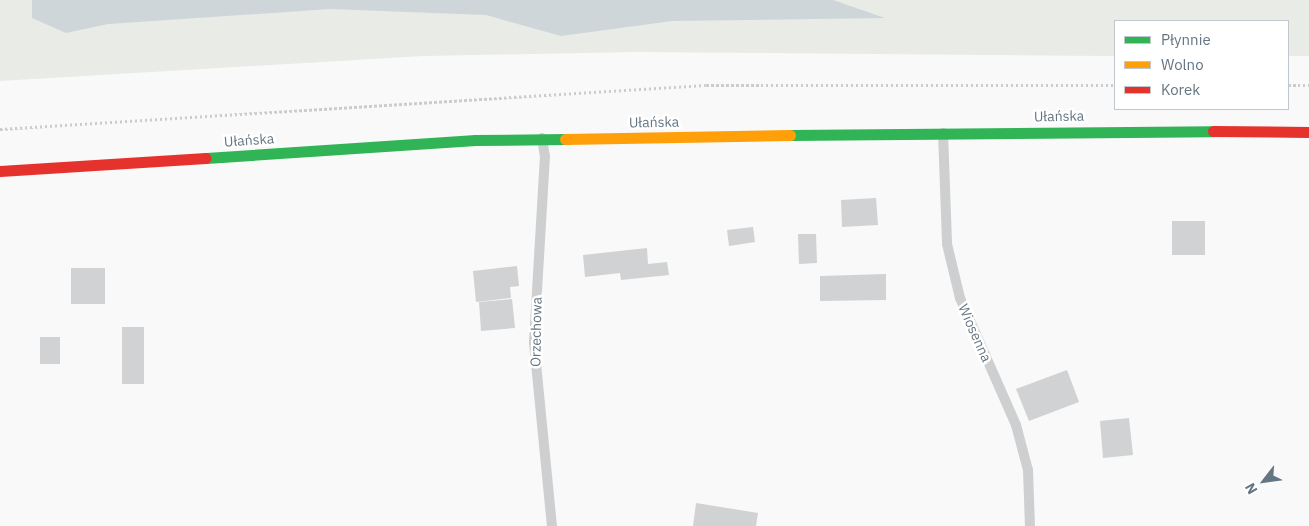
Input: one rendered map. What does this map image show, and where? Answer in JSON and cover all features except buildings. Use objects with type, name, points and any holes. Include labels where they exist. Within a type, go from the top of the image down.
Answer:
[{"type":"main road","name":"Ułańska","points":[[0,171],[542,138],[1158,130],[1309,132]]},
{"type":"lane","name":"Wiosenna","points":[[943,133],[946,244],[960,298],[1016,424],[1028,470],[1030,526]]},
{"type":"lane","name":"Orzechowa","points":[[542,138],[545,156],[534,343],[552,526]]},
{"type":"path","points":[[0,129],[706,85],[1114,85]]},
{"type":"path","points":[[1289,85],[1309,85]]},
{"type":"shaded area","points":[[0,0],[1309,0],[1309,56],[1289,56],[1289,20],[1114,20],[1114,56],[635,52],[423,56],[0,81]]},
{"type":"shaded area","points":[[32,0],[833,0],[885,18],[672,21],[561,36],[486,15],[330,9],[108,24],[66,33],[32,18]]},
{"type":"traffic: fast","points":[[790,135],[1213,131]]},
{"type":"traffic: fast","points":[[206,158],[475,140],[565,139]]},
{"type":"traffic: slow","points":[[565,139],[790,135]]},
{"type":"traffic: jam","points":[[1213,131],[1309,132]]},
{"type":"traffic: jam","points":[[0,171],[206,158]]}]
